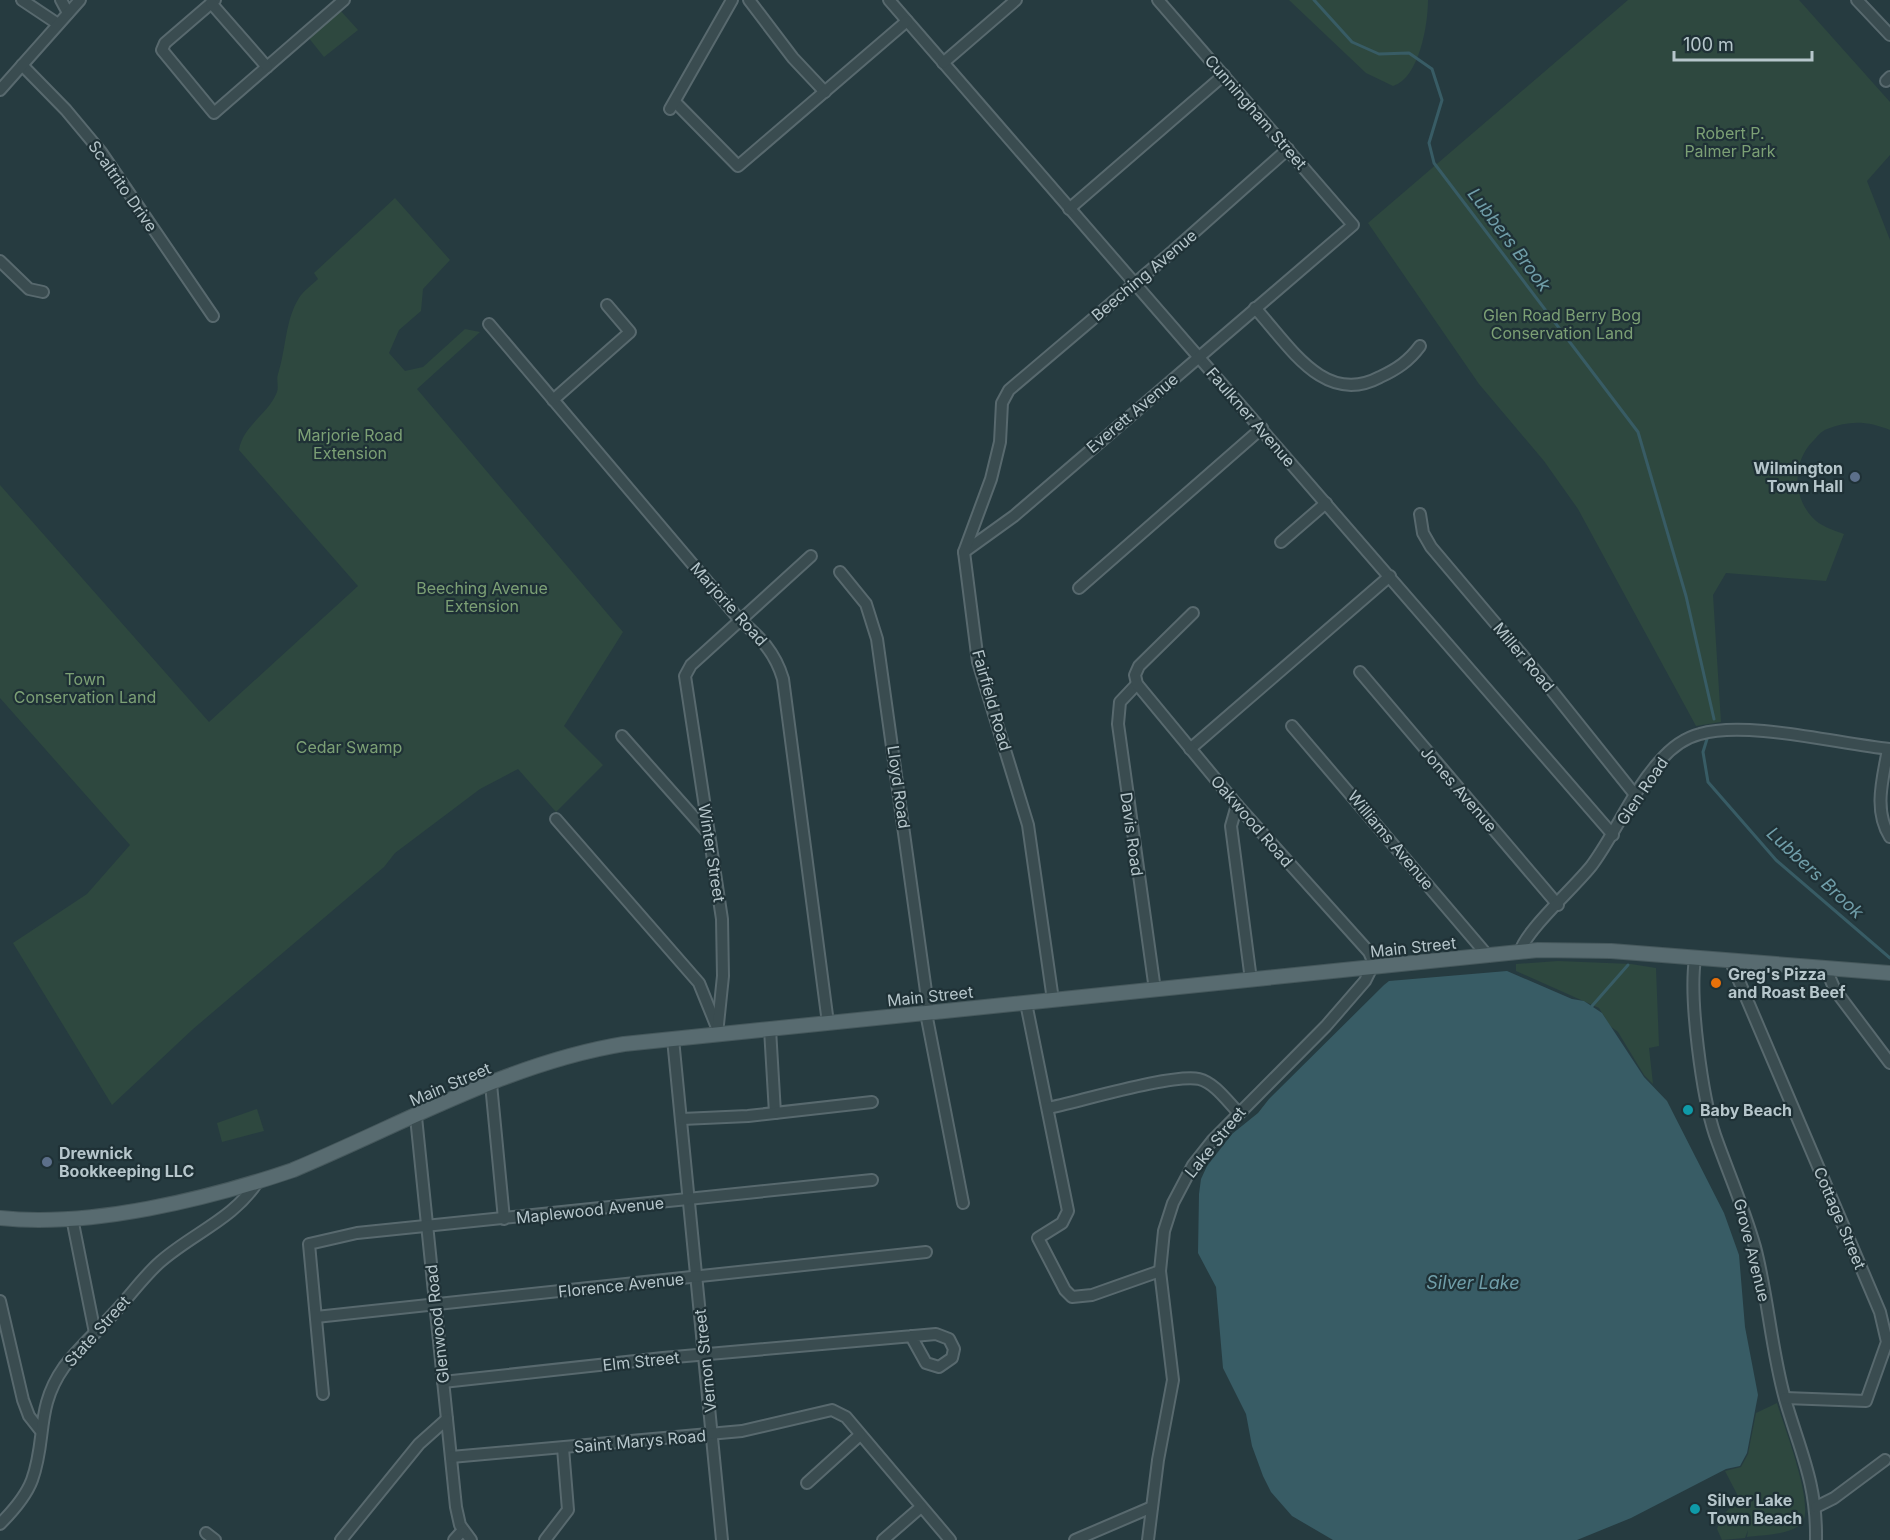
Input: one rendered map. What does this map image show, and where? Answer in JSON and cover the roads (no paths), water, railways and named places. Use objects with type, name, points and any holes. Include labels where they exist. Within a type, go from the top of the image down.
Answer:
[{"type":"main road","name":"Main Street","points":[[0,1218],[72,1218],[126,1211],[258,1181],[293,1170],[491,1084],[583,1052],[673,1039],[1520,952],[1584,950],[1890,974]]},
{"type":"street","points":[[22,0],[58,24]]},
{"type":"street","points":[[61,0],[68,13]]},
{"type":"street","points":[[0,90],[80,0]]},
{"type":"street","points":[[267,67],[213,2],[162,50],[214,113],[267,67],[344,0]]},
{"type":"street","points":[[732,0],[672,105],[736,166],[788,126],[907,21]]},
{"type":"street","points":[[749,0],[793,58],[825,92]]},
{"type":"street","name":"Faulkner Avenue","points":[[889,0],[1613,835]]},
{"type":"street","points":[[943,63],[1016,0]]},
{"type":"street","name":"Cunningham Street","points":[[1158,0],[1353,225]]},
{"type":"street","points":[[1857,0],[1890,35]]},
{"type":"street","name":"Scaltrito Drive","points":[[22,65],[77,122],[101,152],[213,316]]},
{"type":"street","points":[[1069,209],[1224,75]]},
{"type":"street","name":"Beeching Avenue","points":[[1002,403],[1009,390],[1288,149]]},
{"type":"street","name":"Everett Avenue","points":[[964,552],[1007,522],[1353,225]]},
{"type":"street","points":[[0,261],[29,289],[43,292]]},
{"type":"street","points":[[553,400],[630,332],[607,305]]},
{"type":"street","points":[[1255,308],[1313,371],[1342,386],[1353,387],[1377,379],[1411,359],[1420,346]]},
{"type":"street","name":"Marjorie Road","points":[[489,324],[739,619],[772,652],[783,679],[828,1023]]},
{"type":"street","name":"Fairfield Road","points":[[1002,403],[1000,442],[991,479],[964,552],[978,662],[1028,825],[1053,1000]]},
{"type":"street","points":[[1079,588],[1262,428]]},
{"type":"street","points":[[1281,542],[1326,503]]},
{"type":"street","name":"Miller Road","points":[[1420,514],[1423,533],[1431,548],[1545,682],[1636,796]]},
{"type":"street","points":[[739,619],[811,556]]},
{"type":"street","name":"Lloyd Road","points":[[840,572],[866,604],[877,639],[927,1013],[963,1203]]},
{"type":"street","points":[[1190,749],[1390,576]]},
{"type":"street","points":[[1137,684],[1136,670],[1193,613]]},
{"type":"street","name":"Winter Street","points":[[717,1034],[722,996],[723,935],[685,679],[686,672],[739,619]]},
{"type":"street","name":"Jones Avenue","points":[[1360,672],[1558,905]]},
{"type":"street","name":"Oakwood Road","points":[[1137,684],[1237,805],[1369,952],[1373,957],[1373,968]]},
{"type":"street","name":"Davis Road","points":[[1137,684],[1120,702],[1118,724],[1155,990]]},
{"type":"street","name":"Williams Avenue","points":[[1292,726],[1488,956]]},
{"type":"street","name":"Glen Road","points":[[1520,952],[1528,934],[1581,879],[1613,835],[1636,796],[1665,755],[1690,737],[1731,730],[1889,749]]},
{"type":"street","points":[[622,736],[709,834]]},
{"type":"street","points":[[1889,749],[1881,808],[1884,825],[1890,837]]},
{"type":"street","points":[[1237,805],[1231,826],[1251,980]]},
{"type":"street","points":[[556,819],[699,983],[713,1013],[717,1034]]},
{"type":"street","name":"Grove Avenue","points":[[1695,959],[1694,1000],[1709,1112],[1755,1248],[1785,1398],[1811,1480],[1816,1507],[1816,1540]]},
{"type":"street","name":"Cottage Street","points":[[1731,962],[1868,1283],[1887,1336],[1885,1352],[1866,1401],[1785,1398]]},
{"type":"street","name":"Lake Street","points":[[1148,1540],[1173,1380],[1160,1271],[1164,1231],[1180,1189],[1193,1165],[1238,1112],[1326,1026],[1373,968]]},
{"type":"street","points":[[1826,969],[1835,990],[1890,1063]]},
{"type":"street","points":[[1026,1003],[1068,1214],[1062,1224],[1038,1238],[1065,1290],[1072,1296],[1092,1295],[1160,1271]]},
{"type":"street","points":[[770,1029],[775,1113]]},
{"type":"street","name":"Vernon Street","points":[[673,1039],[722,1540]]},
{"type":"street","points":[[1048,1108],[1163,1082],[1195,1078],[1207,1082],[1238,1112]]},
{"type":"street","points":[[491,1084],[504,1219]]},
{"type":"street","points":[[682,1119],[775,1113],[872,1102]]},
{"type":"street","name":"Glenwood Road","points":[[416,1117],[451,1457],[458,1516],[463,1530]]},
{"type":"street","name":"Maplewood Avenue","points":[[316,1317],[309,1245],[357,1233],[872,1180]]},
{"type":"street","name":"State Street","points":[[0,1524],[22,1499],[33,1478],[46,1404],[56,1379],[71,1358],[160,1262],[195,1236],[231,1214],[245,1200],[258,1181]]},
{"type":"street","points":[[72,1218],[95,1332]]},
{"type":"street","name":"Florence Avenue","points":[[316,1317],[926,1252]]},
{"type":"street","points":[[0,1301],[23,1400],[40,1430]]},
{"type":"street","points":[[316,1317],[323,1394]]},
{"type":"street","name":"Elm Street","points":[[443,1382],[911,1336]]},
{"type":"street","name":"Saint Marys Road","points":[[451,1457],[712,1434],[772,1426],[827,1410],[841,1414],[860,1435]]},
{"type":"street","points":[[341,1540],[419,1444],[447,1419]]},
{"type":"street","points":[[807,1483],[860,1435],[950,1540]]},
{"type":"street","points":[[545,1540],[568,1510],[563,1448]]},
{"type":"street","points":[[1816,1507],[1834,1498],[1885,1460]]},
{"type":"street","points":[[883,1540],[921,1507]]},
{"type":"street","points":[[1074,1540],[1152,1507]]},
{"type":"street","points":[[454,1540],[463,1530],[471,1540]]},
{"type":"street","points":[[206,1533],[215,1540]]},
{"type":"water","name":"Silver Lake","points":[[1507,971],[1572,999],[1584,1001],[1602,1013],[1644,1077],[1667,1101],[1724,1213],[1739,1255],[1745,1327],[1758,1395],[1747,1453],[1740,1466],[1726,1469],[1631,1518],[1577,1540],[1333,1540],[1292,1516],[1271,1492],[1252,1446],[1246,1414],[1223,1368],[1216,1287],[1198,1253],[1201,1179],[1207,1166],[1232,1134],[1258,1113],[1269,1099],[1389,981]]},
{"type":"waterway","name":"Lubbers Brook","points":[[1314,0],[1352,42],[1379,54],[1409,53],[1432,69],[1442,100],[1429,143],[1434,163],[1638,432],[1686,596],[1714,719]]},
{"type":"waterway","name":"Lubbers Brook","points":[[1707,739],[1703,752],[1708,782],[1776,860],[1890,958]]},
{"type":"waterway","points":[[1592,1006],[1628,965]]},
{"type":"place","name":"Wilmington Town Hall","points":[[1855,477]]},
{"type":"place","name":"Greg's Pizza and Roast Beef","points":[[1716,983]]},
{"type":"place","name":"Baby Beach","points":[[1688,1110]]},
{"type":"place","name":"Drewnick Bookkeeping LLC","points":[[47,1162]]},
{"type":"place","name":"Silver Lake Town Beach","points":[[1695,1509]]},
{"type":"park label","name":"Robert P. Palmer Park","points":[[1730,142]]},
{"type":"park label","name":"Glen Road Berry Bog Conservation Land","points":[[1562,324]]},
{"type":"park label","name":"Marjorie Road Extension","points":[[350,444]]},
{"type":"park label","name":"Beeching Avenue Extension","points":[[482,597]]},
{"type":"park label","name":"Town Conservation Land","points":[[85,688]]},
{"type":"park label","name":"Cedar Swamp","points":[[349,747]]}]
